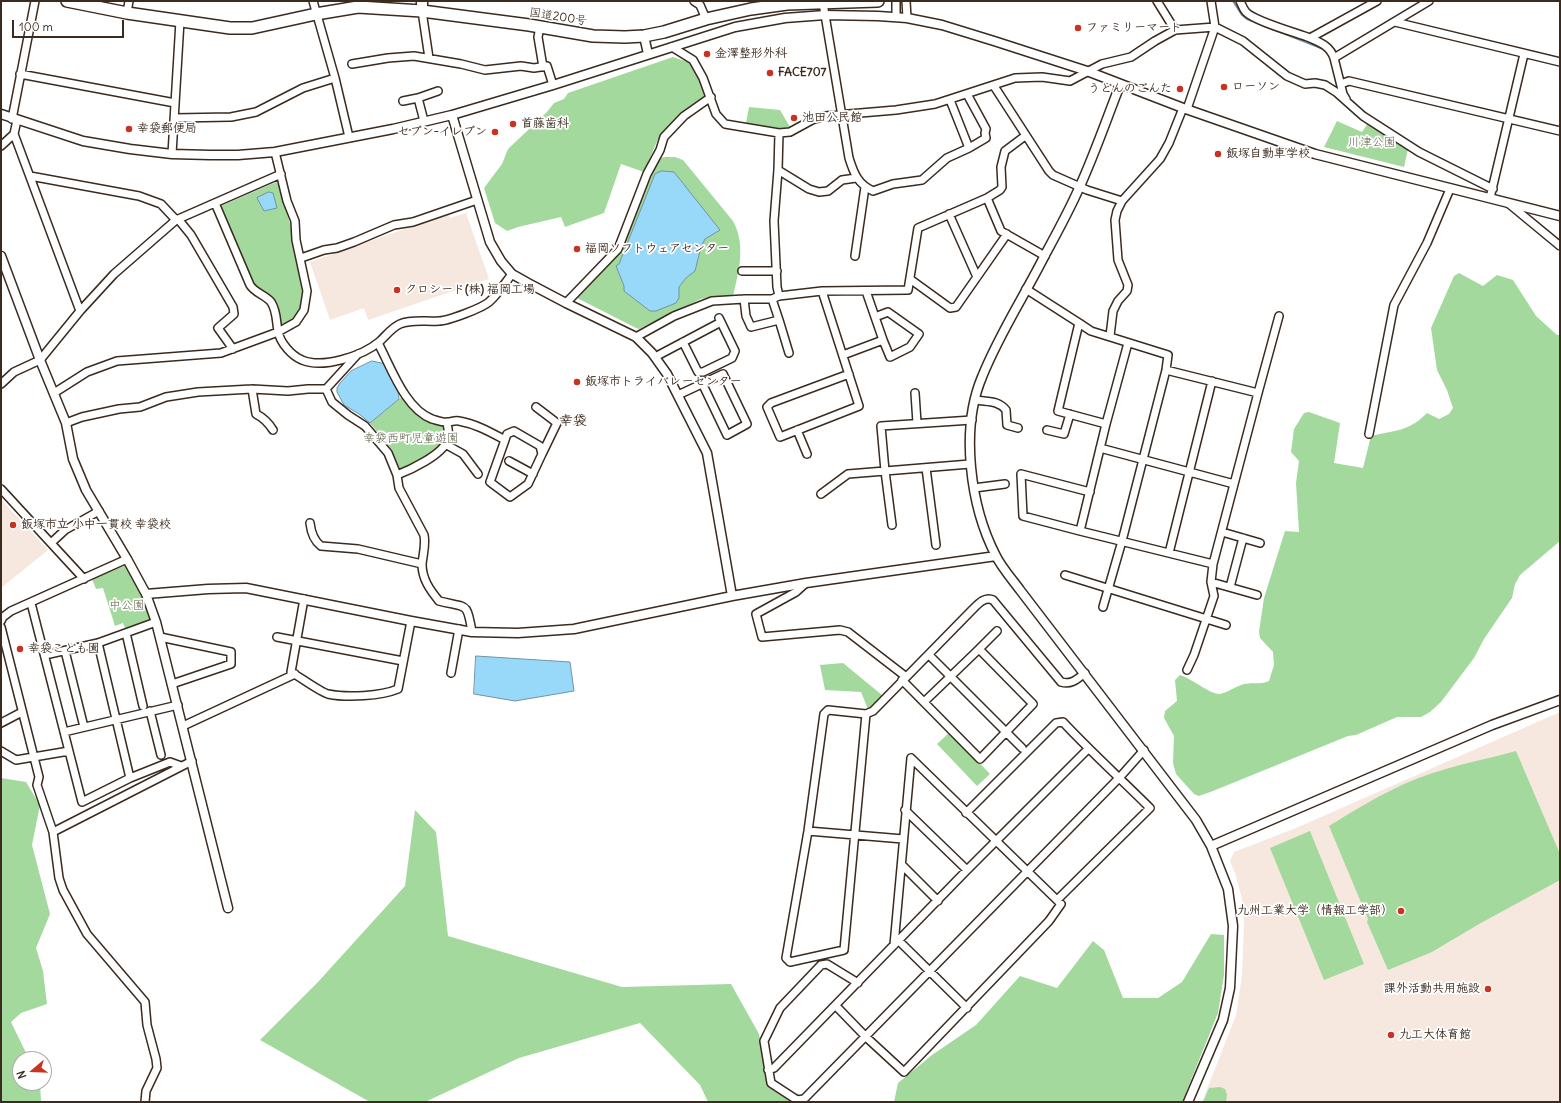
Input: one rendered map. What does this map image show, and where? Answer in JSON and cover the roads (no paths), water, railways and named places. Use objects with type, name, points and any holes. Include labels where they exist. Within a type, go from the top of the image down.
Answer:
[{"type":"highway","name":"国道200号","points":[[67,1],[127,13],[230,28],[252,28],[316,14],[358,7],[422,6],[593,36],[644,36],[664,32],[706,19],[751,9],[787,4],[878,1]]},
{"type":"street","points":[[35,1],[20,74],[14,134],[80,311]]},
{"type":"street","points":[[127,13],[129,1]]},
{"type":"street","points":[[313,1],[335,78],[349,137]]},
{"type":"street","points":[[694,1],[700,5],[706,19]]},
{"type":"street","points":[[896,1],[896,18]]},
{"type":"street","points":[[906,1],[907,18]]},
{"type":"street","points":[[1157,1],[1175,30]]},
{"type":"street","points":[[1110,336],[1113,311],[1118,301],[1127,291],[1128,285],[1118,260],[1115,220],[1117,211],[1122,201],[1160,159],[1185,109],[1215,27],[1212,1]]},
{"type":"street","points":[[1240,1],[1242,8],[1246,13],[1327,46],[1334,58],[1344,94],[1349,105]]},
{"type":"street","points":[[1310,38],[1375,1]]},
{"type":"street","points":[[1334,58],[1429,1]]},
{"type":"street","points":[[823,3],[849,158],[856,178],[865,187],[873,191],[893,184],[922,180],[947,158],[986,138],[984,133],[986,129],[967,94]]},
{"type":"street","points":[[422,6],[429,58]]},
{"type":"street","points":[[1,114],[15,120],[83,141],[172,154],[238,155],[275,152],[452,115],[553,85],[735,27],[785,18],[825,15],[907,18],[942,25],[1087,71],[1185,109],[1315,154],[1560,216]]},
{"type":"street","points":[[172,154],[180,21]]},
{"type":"street","points":[[1395,22],[1560,62]]},
{"type":"street","points":[[540,27],[538,37],[543,67]]},
{"type":"street","points":[[672,46],[692,60],[703,78],[711,96],[716,114],[725,124],[779,133],[790,132],[812,120],[825,116],[896,110],[935,104],[1015,78],[1042,77],[1070,81],[1102,64],[1131,57],[1175,30],[1215,27],[1243,40],[1287,76],[1305,84],[1315,83],[1325,85],[1336,92],[1349,105],[1369,120],[1419,152],[1493,189]]},
{"type":"street","points":[[644,36],[648,54]]},
{"type":"street","points":[[1490,198],[1524,54]]},
{"type":"street","points":[[352,64],[388,58],[414,56],[485,70],[521,66],[534,68],[546,66],[553,85]]},
{"type":"street","points":[[20,74],[176,103]]},
{"type":"street","points":[[175,118],[231,117],[256,112],[303,88],[335,78]]},
{"type":"street","points":[[1342,84],[1349,81],[1560,131]]},
{"type":"street","points":[[1120,84],[1080,186],[981,377],[972,420],[970,464],[982,522],[996,556],[1020,590],[1144,750],[1196,820],[1211,846],[1228,889],[1233,926],[1230,988],[1223,1020],[1188,1102]]},
{"type":"street","points":[[994,86],[1025,136],[1053,175],[1122,201]]},
{"type":"street","points":[[403,101],[418,98],[438,90]]},
{"type":"street","points":[[566,303],[618,249],[647,174],[660,150],[664,136],[684,116],[711,96]]},
{"type":"street","points":[[418,98],[424,121]]},
{"type":"street","points":[[950,100],[969,148]]},
{"type":"street","points":[[452,115],[490,242],[501,261],[512,274],[566,303],[636,337],[655,357],[667,374],[707,453],[732,596]]},
{"type":"street","points":[[779,133],[774,221],[777,271],[776,297],[779,320],[789,353]]},
{"type":"street","points":[[1,146],[14,134]]},
{"type":"street","points":[[636,337],[674,316],[712,301],[776,297],[822,291],[908,290],[918,228],[986,198],[1000,190],[1002,187],[1001,167],[1005,151],[1025,136]]},
{"type":"street","points":[[54,393],[87,372],[117,361],[221,353],[278,332],[296,322],[304,310],[306,291],[301,258],[296,240],[295,221],[287,201],[275,152]]},
{"type":"street","points":[[778,170],[809,189],[819,192],[828,191],[842,180],[856,178]]},
{"type":"street","points":[[1,384],[14,372],[40,360],[80,311],[114,274],[178,220],[281,174]]},
{"type":"street","points":[[30,176],[139,196],[162,204],[191,235],[234,307],[234,314],[218,328],[233,349]]},
{"type":"street","points":[[855,256],[865,187]]},
{"type":"street","points":[[1369,434],[1394,305],[1428,243],[1450,189]]},
{"type":"street","points":[[986,198],[1001,231],[1045,256]]},
{"type":"street","points":[[301,258],[354,242],[394,225],[413,222],[477,200]]},
{"type":"street","points":[[214,203],[250,285],[271,303],[277,318],[278,332],[291,353],[301,360],[312,364],[334,361],[358,354],[378,343],[398,325],[410,321],[442,321],[462,315],[489,302],[512,274]]},
{"type":"street","points":[[1508,203],[1560,246]]},
{"type":"street","points":[[949,214],[977,277]]},
{"type":"street","points":[[910,279],[950,308],[956,307],[1008,234]]},
{"type":"street","points":[[1,256],[40,360],[66,423],[73,459],[86,490],[146,594],[156,622],[192,760],[228,908]]},
{"type":"street","points":[[742,271],[777,271]]},
{"type":"street","points":[[1026,289],[1090,331],[1168,355],[1166,370],[1143,460],[1103,606]]},
{"type":"street","points":[[822,291],[843,355],[849,374],[859,406],[780,437],[767,408],[771,403],[849,374]]},
{"type":"street","points":[[866,291],[875,317],[883,340],[890,356],[910,347],[919,334],[888,312],[875,317]]},
{"type":"street","points":[[744,298],[746,316],[750,327],[779,320]]},
{"type":"street","points":[[1187,670],[1194,655],[1214,596],[1211,582],[1213,564],[1278,316]]},
{"type":"street","points":[[655,357],[720,320],[735,350],[732,358],[704,372],[698,372],[683,342]]},
{"type":"street","points":[[1079,323],[1058,411],[1106,424]]},
{"type":"street","points":[[843,355],[883,340]]},
{"type":"street","points":[[378,343],[398,382],[414,408],[433,419],[447,422],[452,420],[470,423],[505,440]]},
{"type":"street","points":[[1080,531],[1106,424],[1128,343]]},
{"type":"street","points":[[66,423],[82,417],[119,409],[140,407],[166,397],[198,392],[252,389],[288,391],[326,389],[358,354]]},
{"type":"street","points":[[1166,370],[1258,393]]},
{"type":"street","points":[[678,395],[702,383],[722,374],[747,424],[727,435],[702,383]]},
{"type":"street","points":[[1169,553],[1212,381]]},
{"type":"street","points":[[252,389],[256,414],[269,422],[273,430]]},
{"type":"street","points":[[326,389],[332,402],[348,415],[366,426],[388,454],[397,475],[399,488],[424,535],[425,543],[422,564],[424,579],[439,601],[462,605],[466,608],[469,613],[472,632]]},
{"type":"street","points":[[915,393],[917,423]]},
{"type":"street","points":[[976,400],[1000,404],[1006,410],[1007,426],[1018,428]]},
{"type":"street","points":[[536,408],[557,424],[528,484],[510,497],[490,482],[507,434],[514,431],[540,446],[542,454]]},
{"type":"street","points":[[1047,430],[1064,434],[1070,414]]},
{"type":"street","points":[[892,525],[881,426],[972,420]]},
{"type":"street","points":[[397,475],[415,468],[433,456],[445,444],[449,435],[447,422]]},
{"type":"street","points":[[797,430],[807,454]]},
{"type":"street","points":[[445,444],[463,454],[478,474]]},
{"type":"street","points":[[1100,448],[1234,484]]},
{"type":"street","points":[[509,461],[533,474]]},
{"type":"street","points":[[821,494],[848,474],[970,464]]},
{"type":"street","points":[[926,468],[936,545]]},
{"type":"street","points":[[1090,492],[1021,474],[1023,516],[1213,564]]},
{"type":"street","points":[[974,488],[1005,484]]},
{"type":"street","points":[[1,489],[84,579]]},
{"type":"street","points":[[51,543],[65,530],[99,511]]},
{"type":"street","points":[[310,523],[314,538],[321,546],[358,549],[422,564]]},
{"type":"street","points":[[1222,532],[1260,543]]},
{"type":"street","points":[[1230,587],[1243,538]]},
{"type":"street","points":[[146,594],[208,589],[246,588],[472,632],[518,633],[574,629],[732,596],[806,583],[996,556]]},
{"type":"street","points":[[1,621],[3,617],[11,612],[127,559]]},
{"type":"street","points":[[1065,575],[1226,625]]},
{"type":"street","points":[[1211,582],[1257,595]]},
{"type":"street","points":[[806,583],[796,592],[756,614],[762,638],[840,630],[848,632],[904,678],[924,702],[980,759],[1033,704],[979,649]]},
{"type":"street","points":[[866,714],[844,950],[790,962],[786,958],[808,831],[824,714],[828,710],[866,714],[873,711],[972,610],[985,599],[989,598],[993,600],[1061,682],[1067,684],[1073,682],[1085,673]]},
{"type":"street","points":[[304,599],[291,672],[327,694],[366,696],[392,692],[398,689],[411,621]]},
{"type":"street","points":[[31,603],[82,802],[130,778],[170,762],[181,766]]},
{"type":"street","points":[[45,655],[98,643],[156,622]]},
{"type":"street","points":[[1,627],[39,777],[37,785],[53,832],[59,878],[87,934],[145,1002],[147,1025],[157,1068],[146,1091],[145,1102]]},
{"type":"street","points":[[450,673],[459,629]]},
{"type":"street","points":[[924,702],[997,631]]},
{"type":"street","points":[[126,633],[143,706]]},
{"type":"street","points":[[160,637],[231,652],[230,664],[172,684]]},
{"type":"street","points":[[277,637],[403,661]]},
{"type":"street","points":[[98,643],[130,778]]},
{"type":"street","points":[[65,651],[84,727]]},
{"type":"street","points":[[929,654],[1022,748]]},
{"type":"street","points":[[183,726],[295,674]]},
{"type":"street","points":[[1211,846],[1492,725],[1560,700]]},
{"type":"street","points":[[64,732],[178,705]]},
{"type":"street","points":[[150,711],[161,756]]},
{"type":"street","points":[[1,723],[22,712]]},
{"type":"street","points":[[966,813],[1056,723],[1063,722],[1088,749],[1120,777],[1150,808],[1057,900]]},
{"type":"street","points":[[768,1070],[774,1068],[836,1006],[896,942],[1088,749]]},
{"type":"street","points":[[858,983],[827,964],[821,966],[780,1008],[764,1041],[771,1083],[798,1100],[804,1099],[1120,777],[1144,750]]},
{"type":"street","points":[[1,751],[16,760],[69,752]]},
{"type":"street","points":[[836,1006],[866,1037],[904,1072],[1049,921],[1062,904],[966,813],[911,758],[905,810],[896,942]]},
{"type":"street","points":[[53,832],[192,760]]},
{"type":"street","points":[[905,810],[967,870]]},
{"type":"street","points":[[808,831],[903,839]]},
{"type":"street","points":[[902,865],[938,901]]},
{"type":"street","points":[[896,942],[930,971],[967,1008]]},
{"type":"water","points":[[662,171],[674,172],[720,230],[705,239],[701,247],[695,271],[686,278],[679,287],[679,298],[676,303],[656,311],[650,311],[624,291],[624,286],[616,266],[619,264],[655,174]]},
{"type":"water","points":[[269,192],[273,193],[277,208],[264,211],[257,198]]},
{"type":"water","points":[[372,361],[386,364],[398,389],[399,399],[370,423],[344,405],[337,392],[337,388],[351,371]]},
{"type":"water","points":[[476,656],[570,662],[574,691],[515,701],[474,694]]},
{"type":"waterway","points":[[1233,1],[1242,15],[1247,19],[1326,50]]},
{"type":"place","name":"ファミリーマート","points":[[1078,28]]},
{"type":"place","name":"金澤整形外科","points":[[707,54]]},
{"type":"place","name":"FACE707","points":[[770,73]]},
{"type":"place","name":"ローソン","points":[[1224,87]]},
{"type":"place","name":"うどんのごんた","points":[[1180,89]]},
{"type":"place","name":"池田公民館","points":[[794,118]]},
{"type":"place","name":"首藤歯科","points":[[513,124]]},
{"type":"place","name":"幸袋郵便局","points":[[129,129]]},
{"type":"place","name":"セブン-イレブン","points":[[495,132]]},
{"type":"place","name":"飯塚自動車学校","points":[[1218,154]]},
{"type":"place","name":"福岡ソフトウェアセンター","points":[[577,249]]},
{"type":"place","name":"クロシード(株) 福岡工場","points":[[397,290]]},
{"type":"place","name":"飯塚市トライバレーセンター","points":[[577,382]]},
{"type":"place","name":"飯塚市立 小中一貫校 幸袋校","points":[[13,525]]},
{"type":"place","name":"幸袋こども園","points":[[20,649]]},
{"type":"place","name":"九州工業大学（情報工学部）","points":[[1401,911]]},
{"type":"place","name":"課外活動共用施設","points":[[1488,989]]},
{"type":"place","name":"九工大体育館","points":[[1391,1035]]},
{"type":"district","name":"幸袋","points":[[573,421]]},
{"type":"park label","name":"川津公園","points":[[1372,143]]},
{"type":"park label","name":"幸袋西町児童遊園","points":[[411,439]]},
{"type":"park label","name":"中公園","points":[[127,606]]}]
